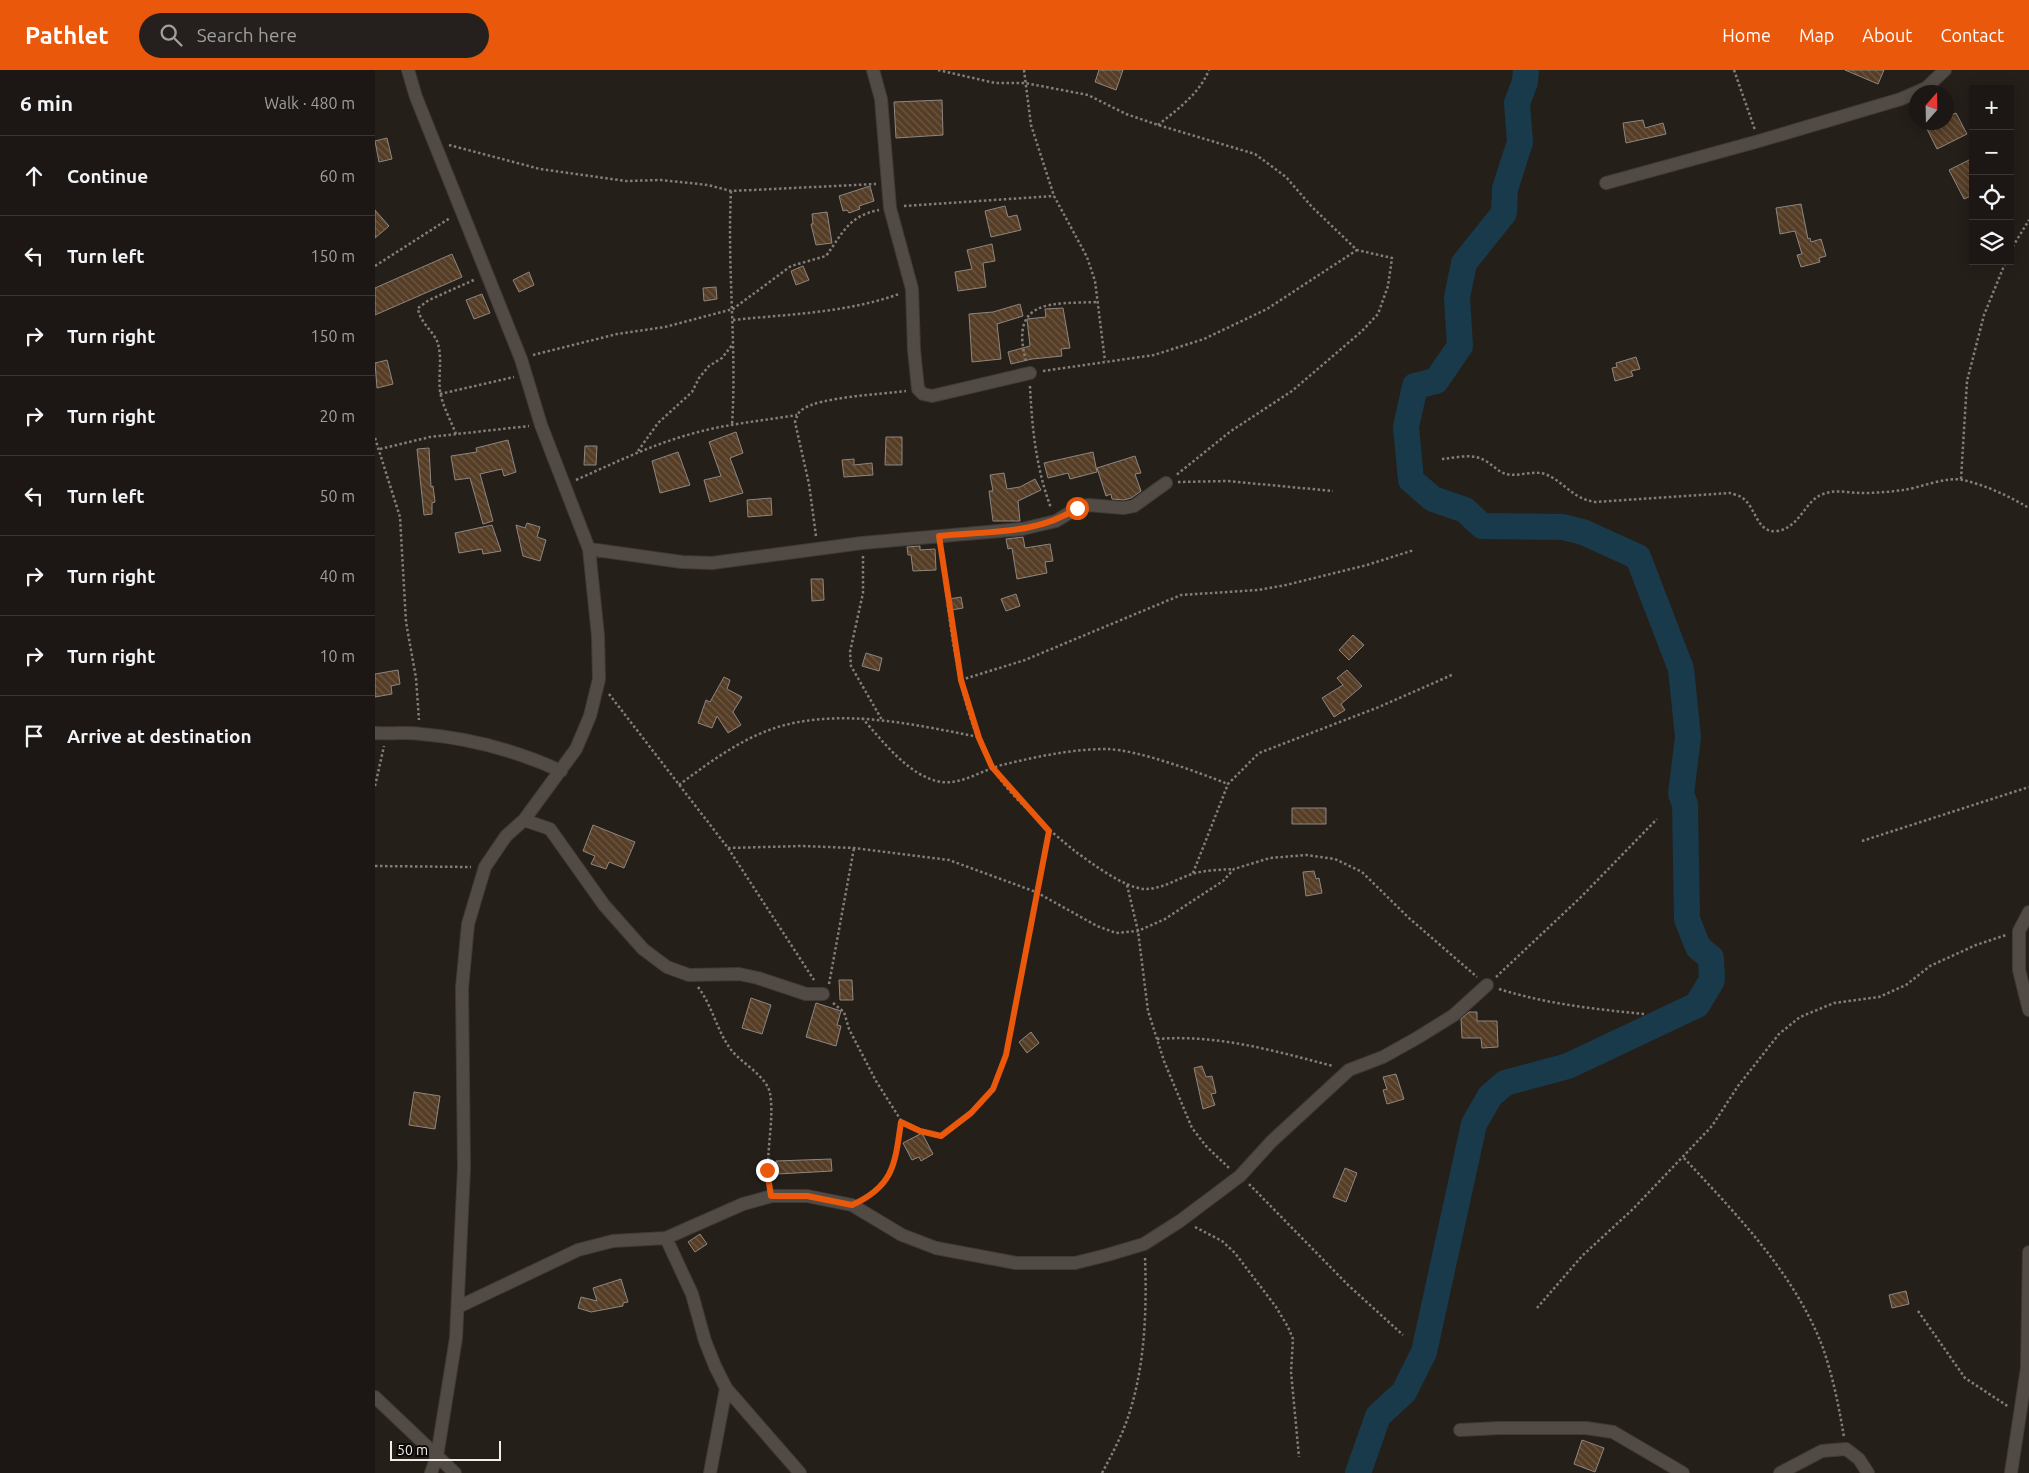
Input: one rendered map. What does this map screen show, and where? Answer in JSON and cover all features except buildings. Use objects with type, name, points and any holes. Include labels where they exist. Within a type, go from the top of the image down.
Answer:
[{"type":"street","points":[[408,70],[433,141],[521,359],[541,424],[589,549],[597,626],[599,678],[590,716],[576,749],[524,820],[506,836],[485,867],[468,924],[463,988],[464,1168],[456,1338],[437,1456],[431,1473]]},
{"type":"street","points":[[873,70],[881,99],[886,184],[890,208],[912,290],[913,350],[919,390],[923,394],[932,396],[1029,373]]},
{"type":"street","points":[[1606,183],[1759,142],[1901,99],[1926,88],[1945,70]]},
{"type":"street","points":[[589,549],[682,562],[705,563],[862,543],[1022,529],[1056,521],[1077,508],[1088,505],[1124,508],[1134,506],[1166,483]]},
{"type":"street","points":[[381,734],[420,734],[512,751],[561,771]]},
{"type":"street","points":[[524,820],[550,829],[604,905],[643,949],[667,967],[689,975],[739,974],[758,978],[806,994],[823,994]]},
{"type":"street","points":[[2029,912],[2019,932],[2019,970],[2029,1010]]},
{"type":"street","points":[[457,1307],[578,1250],[613,1241],[666,1238],[743,1204],[771,1196],[807,1196],[852,1205],[902,1235],[936,1248],[1016,1263],[1075,1263],[1144,1244],[1180,1222],[1240,1176],[1273,1140],[1349,1070],[1383,1057],[1417,1038],[1454,1015],[1487,985]]},
{"type":"street","points":[[666,1238],[692,1294],[705,1341],[715,1366],[727,1388],[800,1473]]},
{"type":"street","points":[[2011,1473],[2027,1368],[2029,1252]]},
{"type":"street","points":[[709,1473],[727,1388]]},
{"type":"street","points":[[375,1397],[455,1473]]},
{"type":"street","points":[[1461,1430],[1577,1428],[1613,1432],[1683,1473]]},
{"type":"street","points":[[1780,1473],[1822,1451],[1846,1449],[1859,1459],[1868,1473]]},
{"type":"path","points":[[938,70],[995,82],[1025,83],[1087,95],[1126,114],[1255,154],[1286,177],[1357,250],[1392,258],[1388,286],[1377,314],[1362,331],[1292,391],[1231,431],[1166,483]]},
{"type":"path","points":[[1023,70],[1031,126],[1055,196],[1087,257],[1095,281],[1105,361]]},
{"type":"path","points":[[1158,125],[1191,97],[1204,82],[1209,70]]},
{"type":"path","points":[[1734,70],[1759,142]]},
{"type":"path","points":[[433,141],[540,169],[587,177],[626,181],[671,181],[708,185],[731,191],[886,184]]},
{"type":"path","points":[[731,191],[732,425]]},
{"type":"path","points":[[521,359],[617,334],[665,327],[733,308],[791,266],[826,256],[843,229],[853,220],[871,212],[890,208],[1055,196]]},
{"type":"path","points":[[375,266],[462,211]]},
{"type":"path","points":[[2014,244],[2029,220]]},
{"type":"path","points":[[1029,373],[1155,355],[1204,339],[1267,309],[1357,250]]},
{"type":"path","points":[[1961,479],[1967,381],[1984,316],[2004,265]]},
{"type":"path","points":[[456,434],[440,394],[439,372],[441,355],[437,340],[419,314],[418,308],[429,300],[487,274]]},
{"type":"path","points":[[733,320],[861,306],[912,290]]},
{"type":"path","points":[[1056,521],[1043,488],[1036,453],[1031,420],[1029,373],[1022,334],[1026,318],[1031,312],[1047,305],[1097,302]]},
{"type":"path","points":[[637,452],[658,423],[692,392],[699,378],[709,366],[722,358],[733,344]]},
{"type":"path","points":[[440,394],[525,375]]},
{"type":"path","points":[[818,550],[809,484],[795,422],[797,416],[807,406],[837,399],[919,390]]},
{"type":"path","points":[[565,485],[637,452],[691,434],[732,425],[797,416]]},
{"type":"path","points":[[380,449],[430,437],[541,424]]},
{"type":"path","points":[[375,438],[400,517],[406,622],[416,678],[420,734]]},
{"type":"path","points":[[1442,459],[1474,456],[1485,460],[1505,474],[1543,474],[1557,480],[1583,500],[1595,502],[1730,493],[1741,497],[1750,505],[1759,522],[1766,530],[1777,531],[1792,525],[1813,500],[1823,494],[1904,490],[1961,479],[2010,497],[2029,508]]},
{"type":"path","points":[[1166,483],[1227,481],[1333,491]]},
{"type":"path","points":[[939,536],[961,680],[979,738],[992,767],[1049,831],[1084,858],[1127,884],[1146,889],[1165,885],[1193,873],[1234,869],[1270,858],[1306,854],[1335,859],[1362,872],[1424,931],[1487,985],[1535,1000],[1587,1009],[1644,1014]]},
{"type":"path","points":[[862,543],[863,592],[850,652],[851,666],[882,720]]},
{"type":"path","points":[[961,680],[1025,660],[1181,595],[1276,587],[1328,576],[1414,550]]},
{"type":"path","points":[[1193,873],[1228,784],[1259,753],[1454,674]]},
{"type":"path","points":[[599,678],[615,704],[728,848],[823,994],[844,1012],[849,1029],[858,1047],[901,1122],[920,1131],[941,1136],[971,1113],[993,1089],[1006,1055],[1049,831]]},
{"type":"path","points":[[679,785],[719,756],[784,725],[817,719],[862,718],[882,720],[979,738]]},
{"type":"path","points":[[862,718],[890,749],[911,767],[940,782],[953,782],[992,767],[1058,752],[1109,749],[1145,757],[1228,784]]},
{"type":"path","points":[[375,786],[381,734]]},
{"type":"path","points":[[1863,841],[2029,787]]},
{"type":"path","points":[[1487,985],[1580,898],[1657,819]]},
{"type":"path","points":[[728,848],[802,846],[854,848],[949,860],[1036,892],[1097,926],[1115,933],[1138,932],[1193,902],[1223,881],[1234,869]]},
{"type":"path","points":[[823,994],[832,972],[842,907],[854,848]]},
{"type":"path","points":[[375,866],[485,867]]},
{"type":"path","points":[[1127,884],[1138,932],[1148,1011],[1178,1098],[1192,1128],[1219,1161],[1240,1176],[1348,1285],[1403,1335]]},
{"type":"path","points":[[1537,1308],[1582,1256],[1684,1158],[1712,1126],[1738,1086],[1779,1034],[1800,1016],[1834,1003],[1879,997],[1906,985],[1938,962],[1976,945],[2019,932]]},
{"type":"path","points":[[689,975],[706,997],[725,1042],[767,1085],[772,1114],[767,1170],[771,1196]]},
{"type":"path","points":[[1157,1039],[1182,1037],[1227,1041],[1277,1051],[1349,1070]]},
{"type":"path","points":[[852,1205],[878,1190],[892,1172],[901,1122]]},
{"type":"path","points":[[1684,1158],[1755,1235],[1802,1304],[1822,1348],[1837,1396],[1846,1449]]},
{"type":"path","points":[[1180,1222],[1206,1231],[1235,1253],[1276,1307],[1288,1327],[1293,1339],[1292,1390],[1299,1457]]},
{"type":"path","points":[[1102,1473],[1125,1428],[1137,1385],[1146,1305],[1144,1244]]},
{"type":"path","points":[[1918,1311],[1965,1378],[2020,1415]]},
{"type":"waterway","points":[[1358,1473],[1378,1416],[1404,1392],[1424,1352],[1474,1124],[1490,1096],[1505,1083],[1568,1066],[1697,1005],[1712,980],[1711,958],[1698,947],[1687,919],[1685,804],[1681,794],[1688,737],[1681,669],[1638,557],[1583,532],[1563,527],[1482,526],[1465,510],[1433,499],[1411,480],[1406,427],[1415,386],[1436,381],[1460,346],[1457,297],[1464,263],[1504,213],[1505,189],[1520,142],[1517,103],[1525,82],[1526,70]]},
{"type":"route","points":[[767,1170],[771,1196],[807,1196],[852,1205],[878,1190],[892,1172],[901,1122],[920,1131],[941,1136],[971,1113],[993,1089],[1006,1055],[1042,859],[1049,831],[1025,807],[992,767],[979,738],[961,680],[947,602],[939,536],[1022,529],[1056,521],[1077,508]]}]
